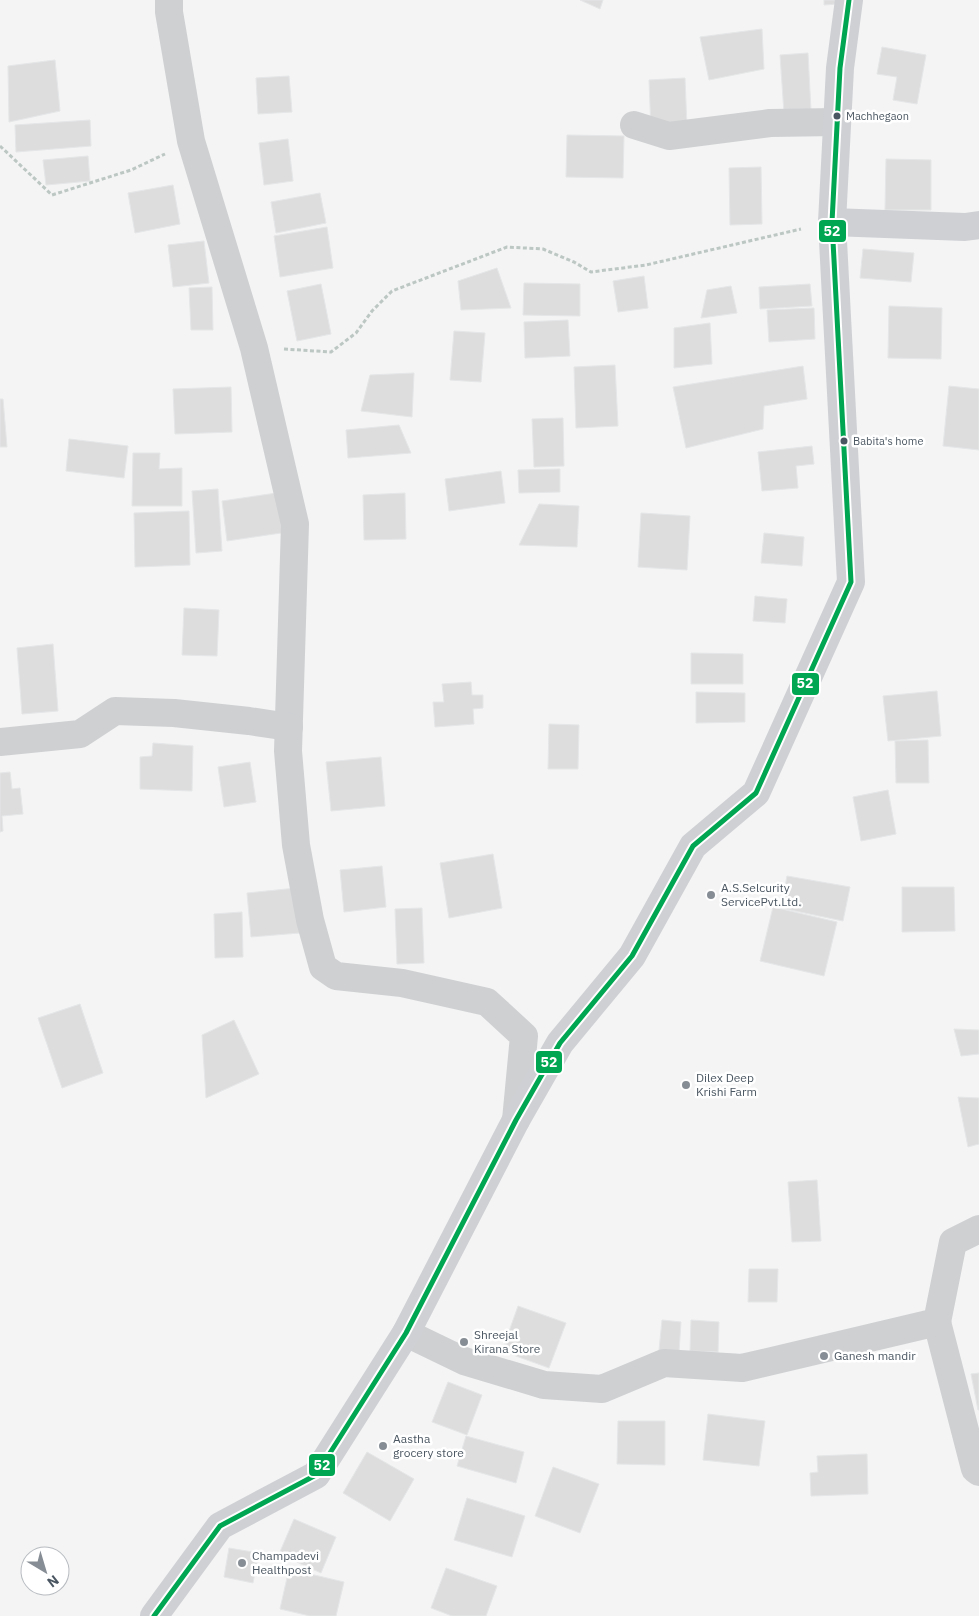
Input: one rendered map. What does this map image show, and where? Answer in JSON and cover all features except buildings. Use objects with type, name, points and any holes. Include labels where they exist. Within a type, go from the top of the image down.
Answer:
[{"type":"street","points":[[169,0],[169,12],[191,141],[254,348],[295,524],[288,751],[296,845],[310,920],[324,967],[336,976],[402,984],[487,1002],[524,1036],[516,1120]]},
{"type":"street","points":[[154,1616],[220,1526],[316,1475],[406,1333],[516,1120],[560,1043],[632,956],[693,846],[756,793],[851,582],[832,222],[840,68],[850,0]]},
{"type":"street","points":[[634,125],[669,136],[770,123],[837,122]]},
{"type":"street","points":[[832,222],[964,227],[979,225]]},
{"type":"street","points":[[0,742],[80,734],[115,711],[174,713],[289,727]]},
{"type":"street","points":[[979,1229],[953,1242],[937,1322],[975,1469],[979,1472]]},
{"type":"street","points":[[406,1333],[464,1361],[544,1385],[602,1389],[664,1363],[742,1368],[937,1322]]},
{"type":"path","points":[[0,146],[52,195],[131,170],[191,141]]},
{"type":"path","points":[[254,348],[331,352],[356,333],[372,311],[392,291],[507,247],[543,249],[574,262],[591,272],[646,265],[832,222]]},
{"type":"transit line","name":"52","points":[[154,1616],[220,1526],[316,1475],[406,1333],[516,1120],[560,1043],[632,956],[693,846],[756,793],[851,582],[832,222],[840,68],[849,0]]},
{"type":"place","name":"Machhegaon","points":[[837,116]]},
{"type":"place","name":"Babita's home","points":[[844,441]]},
{"type":"place","name":"A.S.Selcurity ServicePvt.Ltd.","points":[[711,895]]},
{"type":"place","name":"Dilex Deep Krishi Farm","points":[[686,1085]]},
{"type":"place","name":"Shreejal Kirana Store","points":[[464,1342]]},
{"type":"place","name":"Ganesh mandir","points":[[824,1356]]},
{"type":"place","name":"Aastha grocery store","points":[[383,1446]]},
{"type":"place","name":"Champadevi Healthpost","points":[[242,1563]]}]
